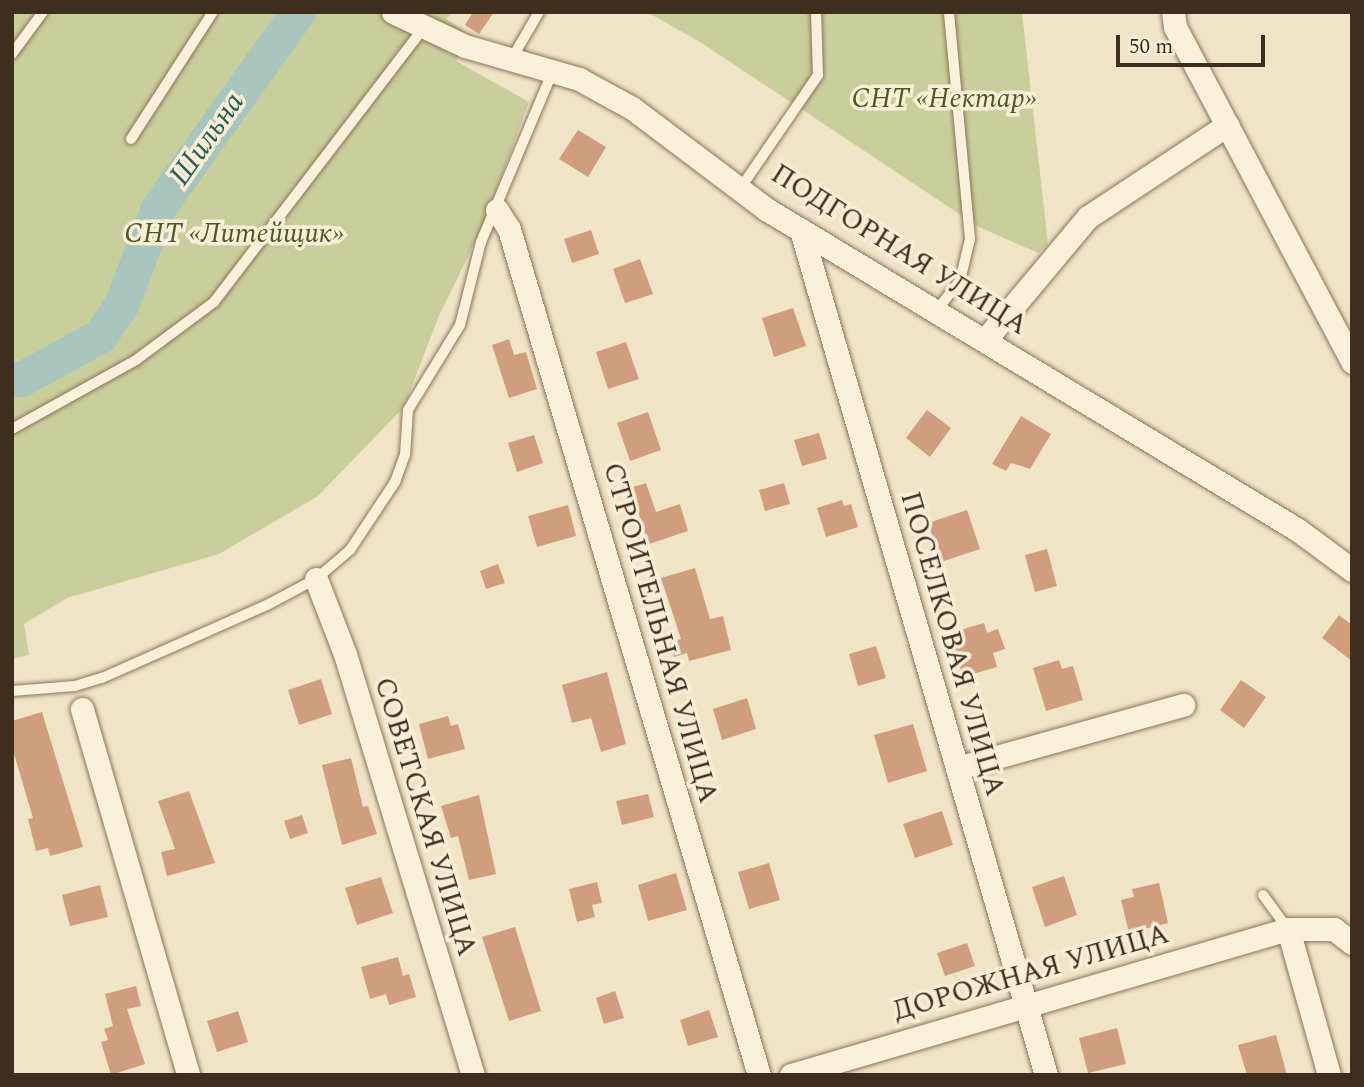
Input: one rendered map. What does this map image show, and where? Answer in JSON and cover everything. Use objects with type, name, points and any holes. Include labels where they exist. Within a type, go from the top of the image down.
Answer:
[{"type":"street","points":[[1173,12],[1175,27],[1352,362]]},
{"type":"street","name":"ПОДГОРНАЯ УЛИЦА","points":[[396,14],[510,62],[579,79],[632,107],[742,186],[766,209],[1298,530],[1352,570]]},
{"type":"street","points":[[985,340],[1088,217],[1227,125]]},
{"type":"street","name":"СТРОИТЕЛЬНАЯ УЛИЦА","points":[[498,210],[509,229],[759,1075]]},
{"type":"street","name":"ПОСЕЛКОВАЯ УЛИЦА","points":[[801,230],[1046,1075]]},
{"type":"street","name":"СОВЕТСКАЯ УЛИЦА","points":[[316,579],[345,654],[473,1075]]},
{"type":"street","points":[[957,768],[1183,705]]},
{"type":"street","points":[[82,709],[188,1075]]},
{"type":"street","points":[[1288,929],[1329,1075]]},
{"type":"street","name":"ДОРОЖНАЯ УЛИЦА","points":[[791,1075],[1288,929],[1334,929],[1352,943]]},
{"type":"lane","points":[[12,54],[43,12]]},
{"type":"lane","points":[[131,139],[157,104],[213,12]]},
{"type":"lane","points":[[510,62],[539,12]]},
{"type":"lane","points":[[742,186],[818,75],[816,12]]},
{"type":"lane","points":[[937,310],[960,282],[971,239],[949,12]]},
{"type":"lane","points":[[12,429],[136,360],[214,302],[425,26]]},
{"type":"lane","points":[[12,691],[75,686],[102,678],[200,637],[316,579],[350,550],[395,482],[405,455],[408,410],[460,325],[481,242],[498,210],[552,73]]},
{"type":"lane","points":[[1263,895],[1288,929]]},
{"type":"green space","name":"СНТ «Литейщик»","points":[[12,12],[453,12],[446,19],[471,36],[456,61],[529,102],[482,228],[438,318],[404,407],[318,496],[219,554],[67,598],[24,624],[29,655],[12,659]]},
{"type":"green space","name":"СНТ «Нектар»","points":[[647,12],[1022,12],[1048,244],[1038,253],[979,227],[700,42]]},
{"type":"building","points":[[473,12],[494,12],[479,34],[465,25]]},
{"type":"building","points":[[578,130],[606,147],[588,177],[559,159]]},
{"type":"building","points":[[591,230],[599,254],[572,263],[564,239]]},
{"type":"building","points":[[640,259],[653,294],[625,303],[613,269]]},
{"type":"building","points":[[793,308],[806,346],[774,357],[762,318]]},
{"type":"building","points":[[509,339],[514,355],[526,352],[537,389],[509,398],[492,345]]},
{"type":"building","points":[[626,342],[639,379],[608,389],[596,352]]},
{"type":"building","points":[[927,410],[951,428],[930,457],[906,438]]},
{"type":"building","points":[[648,412],[661,450],[630,461],[617,423]]},
{"type":"building","points":[[1021,416],[1051,434],[1030,469],[1011,463],[1006,471],[992,464]]},
{"type":"building","points":[[819,433],[827,459],[802,466],[794,440]]},
{"type":"building","points":[[534,435],[543,463],[517,472],[508,443]]},
{"type":"building","points":[[646,483],[656,512],[680,504],[688,531],[649,544],[630,488]]},
{"type":"building","points":[[784,483],[790,504],[765,511],[759,490]]},
{"type":"building","points":[[842,500],[844,506],[851,504],[858,527],[826,537],[817,508]]},
{"type":"building","points":[[568,505],[576,536],[537,547],[528,516]]},
{"type":"building","points":[[967,510],[980,549],[941,562],[928,523]]},
{"type":"building","points":[[1047,549],[1057,586],[1035,592],[1025,555]]},
{"type":"building","points":[[498,564],[505,583],[486,589],[480,571]]},
{"type":"building","points":[[695,568],[710,619],[723,616],[731,650],[689,661],[687,653],[674,657],[670,642],[681,639],[661,578]]},
{"type":"building","points":[[1339,615],[1352,625],[1352,661],[1322,638]]},
{"type":"building","points":[[984,623],[987,633],[998,629],[1005,649],[993,653],[997,667],[963,677],[950,633]]},
{"type":"building","points":[[876,646],[886,678],[858,686],[849,654]]},
{"type":"building","points":[[1059,660],[1062,669],[1073,666],[1083,700],[1046,711],[1033,668]]},
{"type":"building","points":[[607,672],[626,744],[601,752],[591,718],[572,723],[562,685]]},
{"type":"building","points":[[321,679],[332,714],[299,725],[288,690]]},
{"type":"building","points":[[1241,680],[1266,697],[1244,728],[1220,710]]},
{"type":"building","points":[[747,698],[756,729],[722,740],[713,709]]},
{"type":"building","points":[[42,712],[83,847],[50,856],[48,848],[36,851],[28,819],[33,818],[12,747],[12,721]]},
{"type":"building","points":[[448,716],[451,726],[458,724],[465,749],[428,759],[419,724]]},
{"type":"building","points":[[913,724],[927,771],[888,783],[874,735]]},
{"type":"building","points":[[351,758],[363,807],[368,806],[377,834],[342,845],[322,765]]},
{"type":"building","points":[[189,791],[215,863],[167,876],[161,852],[175,849],[158,801]]},
{"type":"building","points":[[648,794],[654,817],[622,825],[616,801]]},
{"type":"building","points":[[479,795],[496,874],[469,880],[458,836],[451,838],[441,806]]},
{"type":"building","points":[[942,811],[953,845],[915,858],[903,824]]},
{"type":"building","points":[[302,815],[308,833],[290,839],[284,821]]},
{"type":"building","points":[[769,863],[780,900],[749,909],[738,872]]},
{"type":"building","points":[[676,873],[687,910],[648,921],[638,885]]},
{"type":"building","points":[[1064,876],[1077,915],[1045,927],[1032,887]]},
{"type":"building","points":[[381,877],[393,913],[357,925],[345,888]]},
{"type":"building","points":[[597,882],[602,903],[592,905],[595,917],[577,922],[569,889]]},
{"type":"building","points":[[1159,883],[1168,923],[1129,933],[1121,900],[1134,897],[1132,889]]},
{"type":"building","points":[[100,885],[108,917],[70,926],[62,895]]},
{"type":"building","points":[[515,927],[541,1011],[509,1021],[482,937]]},
{"type":"building","points":[[967,943],[975,966],[945,976],[937,953]]},
{"type":"building","points":[[398,957],[403,976],[409,974],[416,997],[389,1005],[386,994],[370,999],[361,967]]},
{"type":"building","points":[[136,986],[141,1006],[127,1009],[145,1064],[111,1075],[101,1042],[108,1040],[104,1029],[113,1026],[105,994]]},
{"type":"building","points":[[615,991],[624,1018],[604,1024],[596,998]]},
{"type":"building","points":[[709,1010],[718,1037],[688,1046],[680,1020]]},
{"type":"building","points":[[238,1011],[248,1042],[217,1052],[207,1021]]},
{"type":"building","points":[[1117,1028],[1126,1064],[1088,1073],[1079,1038]]},
{"type":"building","points":[[1276,1035],[1287,1075],[1247,1075],[1238,1045]]},
{"type":"waterway","name":"Шильна","points":[[12,379],[21,379],[100,336],[121,305],[158,208],[298,12]]}]
